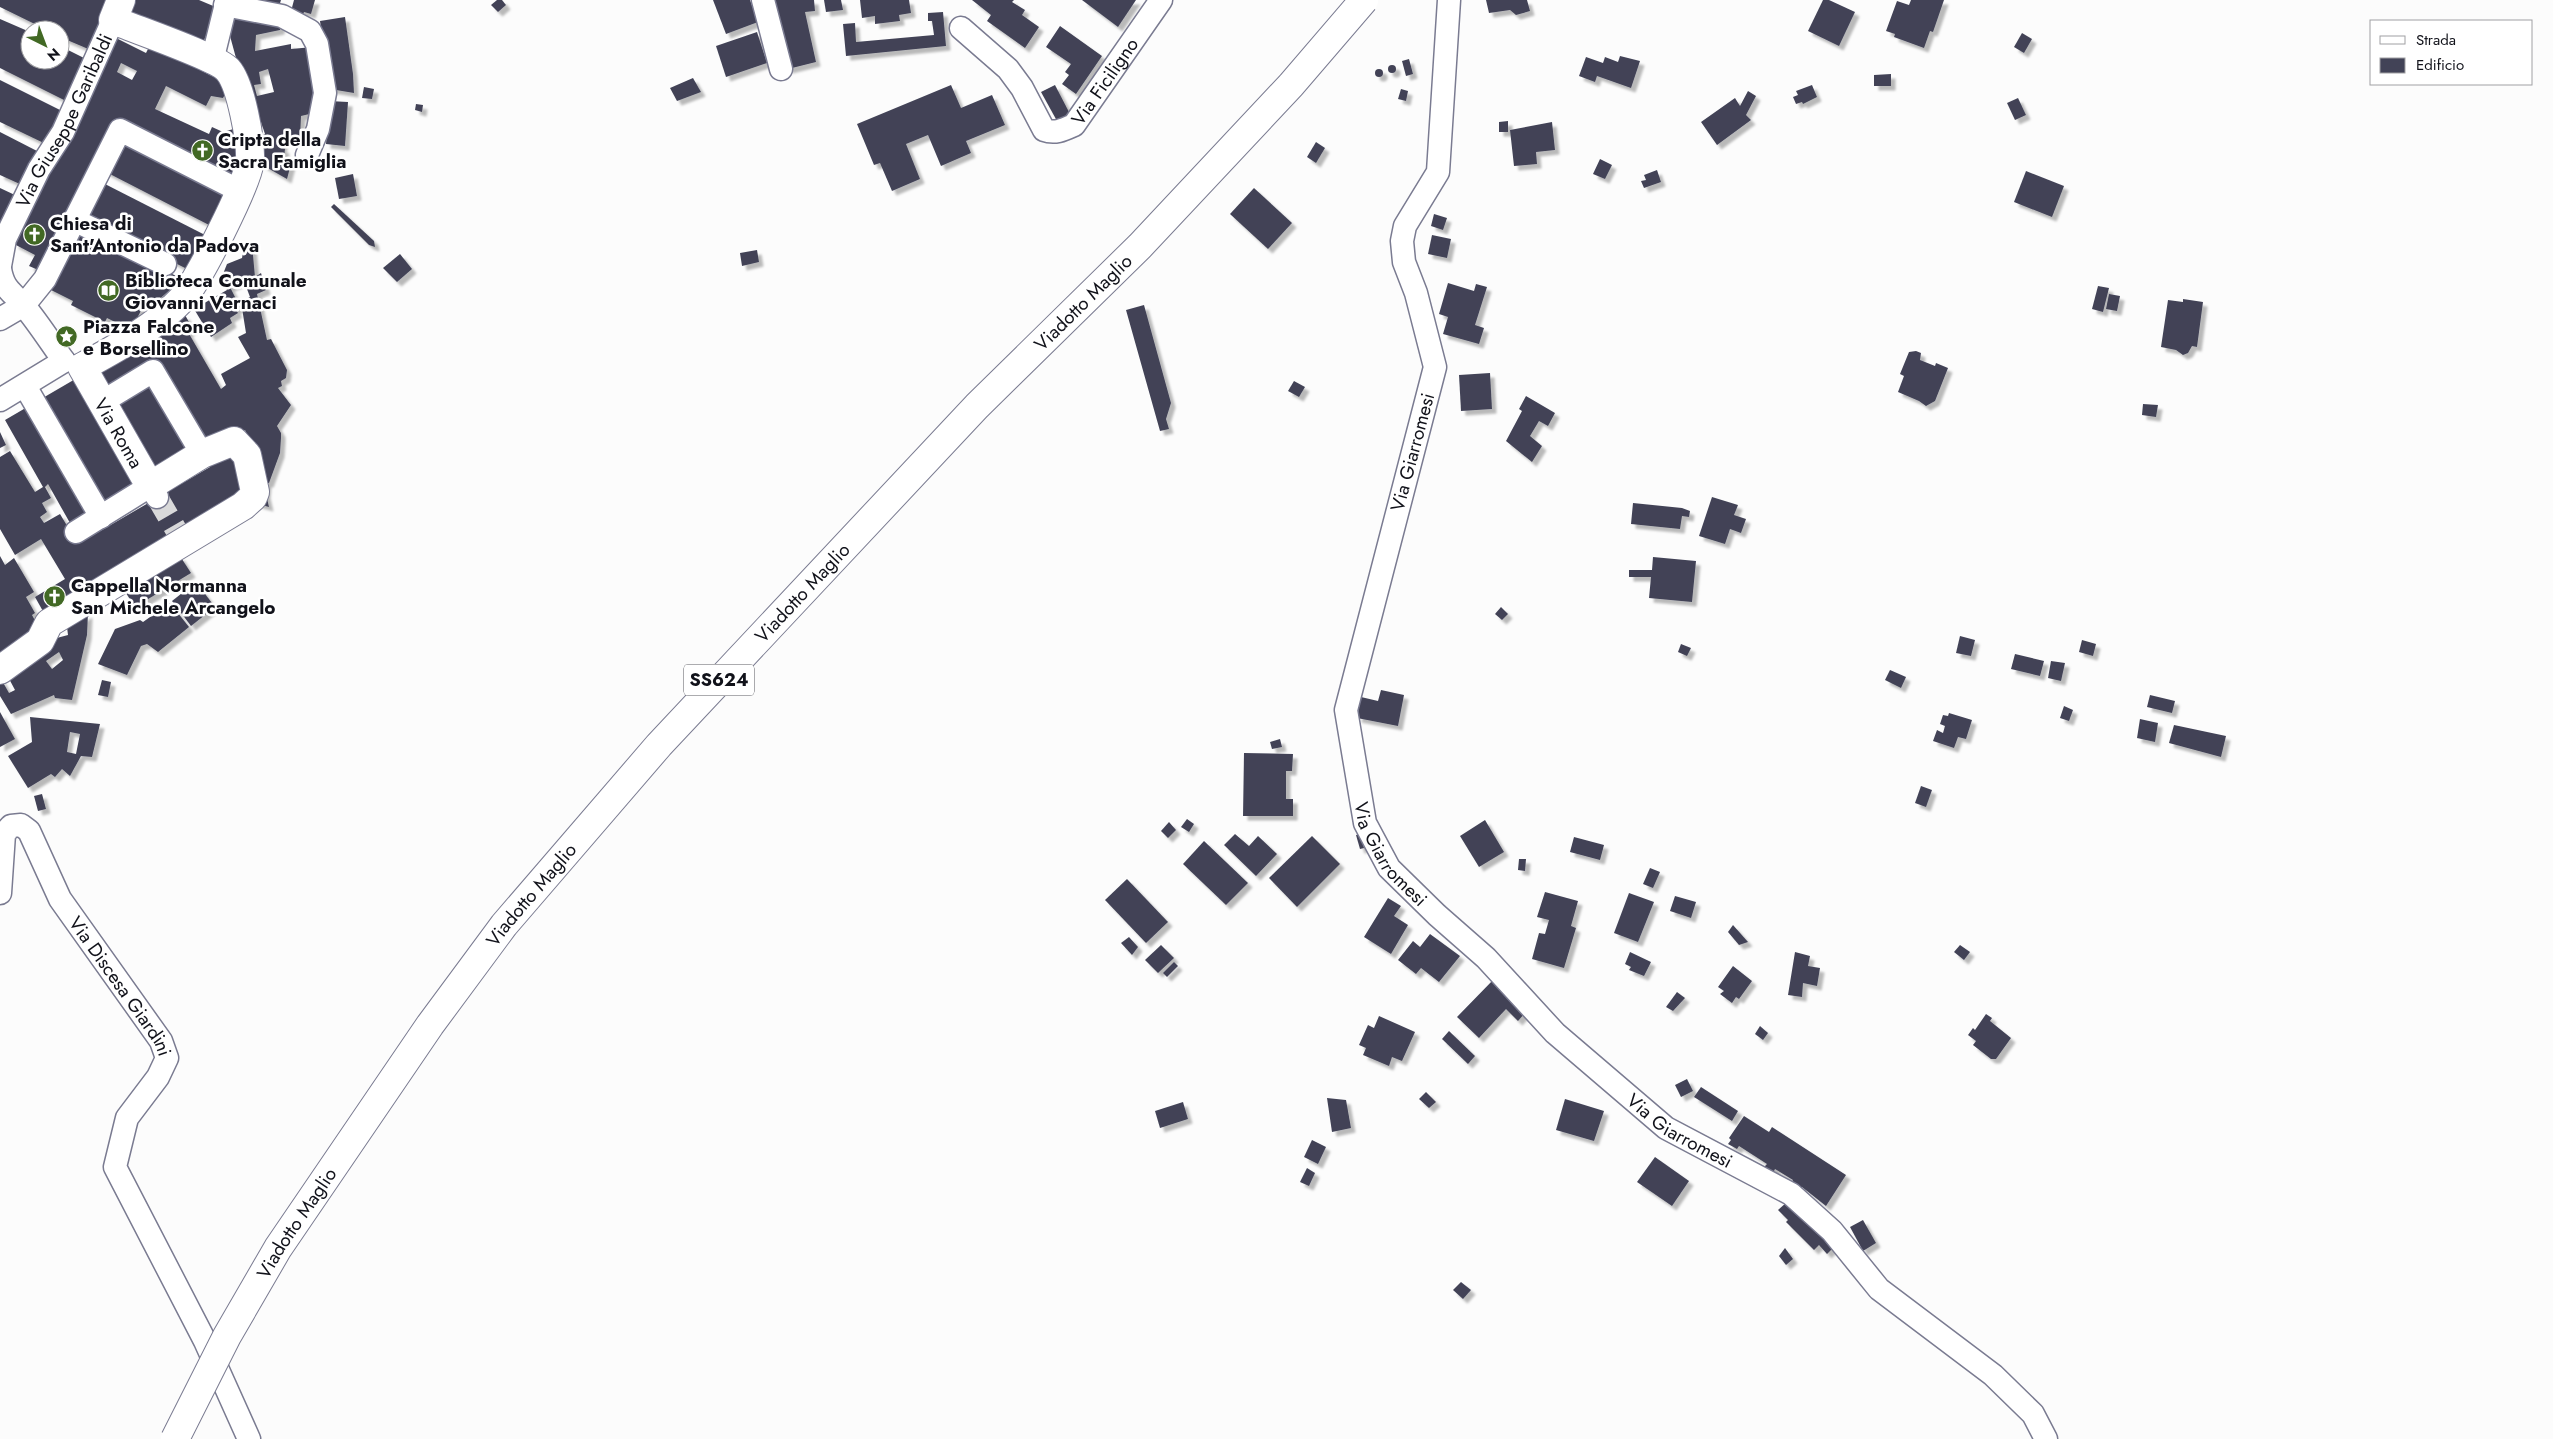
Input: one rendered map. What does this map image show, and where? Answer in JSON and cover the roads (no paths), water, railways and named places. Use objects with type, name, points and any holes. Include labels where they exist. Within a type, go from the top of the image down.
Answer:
[{"type":"main road","name":"Viadotto Maglio","points":[[174,1439],[226,1336],[278,1248],[430,1025],[504,925],[658,745],[977,406],[1140,246],[1291,85],[1364,0]]},
{"type":"main road","points":[[73,364],[136,337],[182,299],[216,242],[240,191],[250,162],[249,139],[237,89],[228,70],[117,10]]},
{"type":"main road","name":"Via Roma","points":[[73,364],[102,402],[153,492]]},
{"type":"main road","points":[[0,670],[40,641],[49,624],[180,539],[243,506],[253,497],[256,488],[247,455],[234,442],[228,442],[202,454],[153,492]]},
{"type":"street","points":[[763,0],[781,69]]},
{"type":"street","name":"Via Ficiligno","points":[[961,28],[1008,69],[1022,88],[1044,130],[1051,133],[1060,132],[1074,125],[1161,0]]},
{"type":"street","name":"Via Giarromesi","points":[[1449,0],[1438,172],[1405,226],[1402,241],[1404,262],[1416,293],[1435,367],[1346,710],[1365,823],[1389,868],[1437,915],[1486,958],[1556,1033],[1666,1128],[1791,1194],[1832,1231],[1879,1288],[1993,1375],[2033,1414],[2046,1439]]},
{"type":"street","points":[[212,60],[226,3],[284,8],[310,31],[317,44],[325,93],[318,129],[307,155]]},
{"type":"street","name":"Via Giuseppe Garibaldi","points":[[2,238],[63,132],[117,10]]},
{"type":"street","points":[[0,320],[24,305],[45,279],[120,130],[240,191]]},
{"type":"street","points":[[74,220],[165,264]]},
{"type":"street","points":[[0,400],[73,364],[24,305],[6,288],[0,267],[2,238]]},
{"type":"street","points":[[102,402],[153,371],[202,454]]},
{"type":"street","points":[[25,386],[102,516]]},
{"type":"street","points":[[76,532],[102,516],[153,492]]},
{"type":"street","name":"Via Discesa Giardini","points":[[0,893],[4,834],[11,826],[21,825],[29,830],[60,899],[161,1041],[167,1058],[158,1077],[127,1118],[115,1167],[205,1341],[249,1439]]},
{"type":"tunnel","points":[[157,497],[179,535]]},
{"type":"place","name":"Cripta della Sacra Famiglia","points":[[202,150]]},
{"type":"place","name":"Chiesa di Sant'Antonio da Padova","points":[[34,234]]},
{"type":"place","name":"Biblioteca Comunale Giovanni Vernaci","points":[[109,291]]},
{"type":"place","name":"Piazza Falcone e Borsellino","points":[[67,337]]},
{"type":"place","name":"Cappella Normanna San Michele Arcangelo","points":[[55,596]]}]
